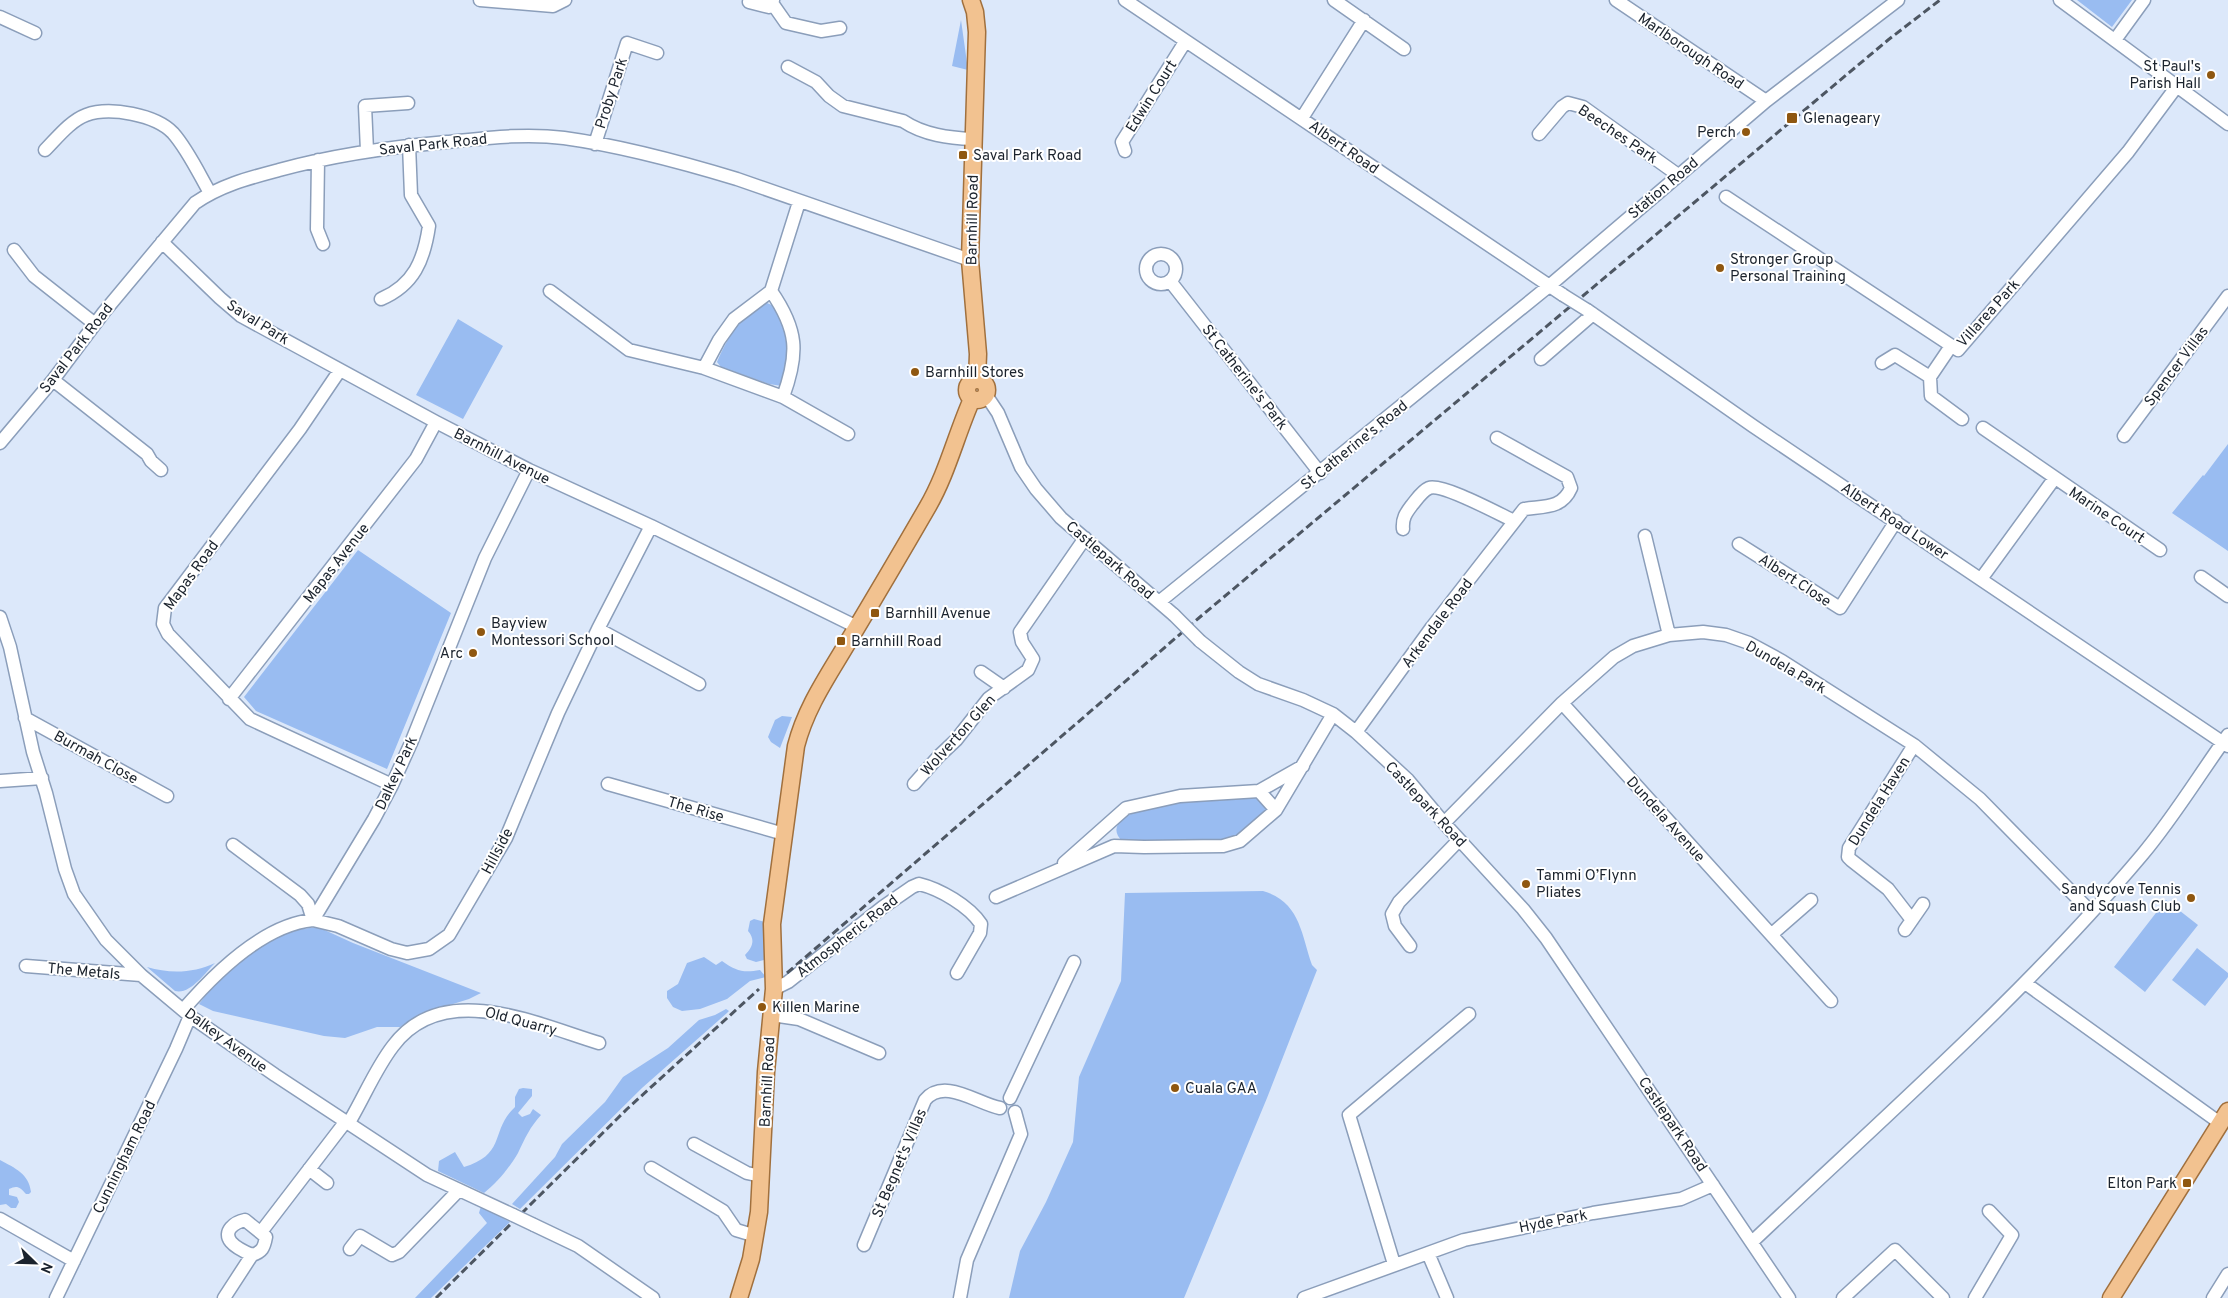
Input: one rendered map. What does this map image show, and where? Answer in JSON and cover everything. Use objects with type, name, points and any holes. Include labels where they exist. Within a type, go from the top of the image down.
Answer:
[{"type":"main road","name":"Barnhill Road","points":[[739,1298],[746,1281],[756,1236],[762,1176],[766,1072],[774,989],[772,924],[796,746],[800,729],[816,696],[942,480],[961,425],[986,385],[977,380],[978,354],[970,260],[977,32],[975,12],[971,0]]},
{"type":"main road","points":[[2111,1298],[2225,1122]]},
{"type":"street","points":[[480,0],[553,6],[565,0]]},
{"type":"street","name":"Albert Road","points":[[1125,0],[1563,295]]},
{"type":"street","points":[[1334,0],[1404,49]]},
{"type":"street","name":"Marlborough Road","points":[[1616,0],[1766,101]]},
{"type":"street","name":"Station Road","points":[[1549,286],[1766,101],[1898,0]]},
{"type":"street","points":[[2060,0],[2228,124]]},
{"type":"street","points":[[2115,40],[2144,0]]},
{"type":"street","points":[[749,2],[769,7],[773,2],[786,23],[821,31],[840,28]]},
{"type":"street","points":[[0,17],[35,33]]},
{"type":"street","points":[[1302,118],[1364,20]]},
{"type":"street","name":"Edwin Court","points":[[1125,152],[1122,142],[1185,42]]},
{"type":"street","name":"Proby Park","points":[[595,144],[627,43],[657,52]]},
{"type":"street","points":[[788,68],[810,78],[829,96],[843,106],[853,110],[903,121],[910,126],[947,138],[973,138]]},
{"type":"street","name":"Villarea Park","points":[[1726,197],[1958,350],[2128,152],[2177,86]]},
{"type":"street","points":[[367,151],[365,106],[408,103]]},
{"type":"street","name":"Beeches Park","points":[[1539,134],[1562,107],[1568,103],[1583,108],[1678,175]]},
{"type":"street","points":[[45,150],[65,130],[85,115],[105,112],[140,115],[160,123],[174,134],[210,193]]},
{"type":"street","name":"Saval Park Road","points":[[0,443],[195,203],[210,193],[234,182],[318,160],[409,145],[498,137],[532,136],[563,138],[700,167],[970,260]]},
{"type":"street","points":[[381,299],[396,292],[409,281],[427,240],[429,226],[411,195],[409,145]]},
{"type":"street","points":[[318,160],[317,229],[323,244]]},
{"type":"street","points":[[704,368],[719,340],[734,319],[771,291],[799,202]]},
{"type":"street","name":"Saval Park","points":[[162,242],[241,316],[340,370]]},
{"type":"street","points":[[14,250],[34,276],[95,324]]},
{"type":"street","name":"St Catherine's Park","points":[[1170,281],[1320,473]]},
{"type":"street","name":"St Catherine's Road","points":[[1159,602],[1549,286]]},
{"type":"street","points":[[550,291],[630,350],[704,368],[783,397],[848,434]]},
{"type":"street","points":[[771,291],[782,306],[790,325],[794,347],[794,363],[783,397]]},
{"type":"street","name":"Albert Road Lower","points":[[1563,295],[1896,522],[2226,741]]},
{"type":"street","name":"Spencer Villas","points":[[2124,436],[2228,296]]},
{"type":"street","points":[[1541,359],[1590,312]]},
{"type":"street","points":[[1951,346],[1930,377],[1931,396],[1962,418]]},
{"type":"street","points":[[1882,362],[1895,355],[1930,377]]},
{"type":"street","name":"Barnhill Avenue","points":[[340,370],[529,470],[651,526],[857,627]]},
{"type":"street","name":"Mapas Road","points":[[340,370],[300,428],[165,608],[163,624],[168,634],[250,719],[392,785]]},
{"type":"street","points":[[53,380],[147,454],[151,461],[162,470]]},
{"type":"street","name":"Castlepark Road","points":[[979,397],[998,413],[1021,467],[1060,518],[1174,615],[1200,641],[1239,672],[1258,684],[1303,700],[1333,714],[1356,732],[1408,780],[1459,840],[1523,909],[1546,938],[1789,1298]]},
{"type":"street","name":"Mapas Avenue","points":[[229,699],[416,459],[436,422]]},
{"type":"street","name":"Marine Court","points":[[1983,428],[2054,479],[2160,550]]},
{"type":"street","points":[[1403,529],[1404,516],[1423,492],[1429,488],[1454,493],[1517,517],[1524,509],[1560,503],[1567,498],[1571,488],[1567,478],[1497,438]]},
{"type":"street","name":"Dalkey Park","points":[[313,920],[374,819],[392,785],[411,743],[485,558],[529,470]]},
{"type":"street","name":"Marine Court","points":[[1981,579],[2054,479]]},
{"type":"street","name":"Arkendale Road","points":[[1356,732],[1432,627],[1517,517]]},
{"type":"street","name":"Albert Close","points":[[1739,544],[1840,608],[1896,522]]},
{"type":"street","name":"Hillside","points":[[313,920],[338,926],[391,949],[407,953],[429,949],[449,935],[506,838],[558,713],[598,629],[651,526]]},
{"type":"street","points":[[1645,536],[1669,635]]},
{"type":"street","name":"Wolverton Glen","points":[[914,784],[956,740],[989,698],[1016,680],[1032,665],[1033,659],[1022,642],[1020,632],[1085,538]]},
{"type":"street","points":[[2201,577],[2228,596]]},
{"type":"street","name":"Dalkey Avenue","points":[[0,617],[10,647],[25,718],[72,890],[106,940],[141,975],[214,1033],[421,1171],[578,1246],[653,1298]]},
{"type":"street","points":[[598,629],[699,684]]},
{"type":"street","name":"Dundela Park","points":[[1444,823],[1562,703],[1597,670],[1614,657],[1632,646],[1669,635],[1703,632],[1726,635],[1749,643],[1796,669],[1914,745],[1986,806],[2091,912]]},
{"type":"street","name":"Wolverton Glen","points":[[981,672],[1004,688]]},
{"type":"street","name":"Dundela Avenue","points":[[1562,703],[1772,934],[1831,1002]]},
{"type":"street","points":[[996,896],[1114,846],[1223,846],[1240,841],[1276,810],[1333,714]]},
{"type":"street","name":"Burmah Close","points":[[25,718],[167,796]]},
{"type":"street","points":[[1752,1242],[2025,983],[2091,912],[2165,826],[2226,741]]},
{"type":"street","name":"Dundela Haven","points":[[1914,745],[1849,848],[1848,857],[1888,888],[1909,925],[1923,904]]},
{"type":"street","points":[[1056,869],[1126,808],[1180,796],[1259,791],[1304,765]]},
{"type":"street","points":[[0,781],[42,778]]},
{"type":"street","name":"The Rise","points":[[608,784],[784,834]]},
{"type":"street","points":[[1259,791],[1276,810]]},
{"type":"street","points":[[1102,829],[1114,846]]},
{"type":"street","points":[[1410,946],[1395,926],[1392,914],[1399,902],[1459,840]]},
{"type":"street","points":[[187,1013],[204,986],[240,954],[274,933],[313,920],[308,904],[300,896],[233,845]]},
{"type":"street","name":"Atmospheric Road","points":[[774,989],[788,982],[883,908],[919,884],[963,905],[974,913],[982,924],[980,932],[956,973]]},
{"type":"street","points":[[1772,934],[1811,900]]},
{"type":"street","points":[[1000,1108],[1003,1100],[1010,1098],[1074,962]]},
{"type":"street","name":"The Metals","points":[[26,966],[141,975]]},
{"type":"street","points":[[2025,983],[2225,1122]]},
{"type":"street","name":"Old Quarry","points":[[261,1232],[309,1169],[351,1119],[393,1045],[425,1019],[452,1011],[477,1009],[504,1014],[599,1043]]},
{"type":"street","name":"Cunningham Road","points":[[56,1298],[176,1049],[187,1013]]},
{"type":"street","points":[[1394,1264],[1349,1115],[1469,1014]]},
{"type":"street","points":[[772,1015],[799,1019],[879,1052]]},
{"type":"street","name":"St Begnet's Villas","points":[[864,1245],[925,1100],[930,1095],[943,1090],[1000,1108],[1008,1115],[1015,1112]]},
{"type":"street","points":[[960,1298],[967,1260],[1021,1134],[1015,1112],[1016,1102],[1010,1098]]},
{"type":"street","points":[[694,1144],[747,1173],[762,1176]]},
{"type":"street","points":[[651,1168],[723,1210],[736,1230],[756,1236]]},
{"type":"street","points":[[309,1169],[327,1183]]},
{"type":"street","name":"Hyde Park","points":[[1304,1298],[1320,1296],[1394,1264],[1464,1240],[1512,1229],[1688,1197],[1713,1185]]},
{"type":"street","points":[[350,1249],[360,1236],[392,1254],[399,1252],[459,1190]]},
{"type":"street","points":[[1974,1298],[2012,1235],[1989,1211]]},
{"type":"street","points":[[0,1219],[74,1261]]},
{"type":"street","points":[[224,1298],[252,1255],[264,1247],[266,1237],[245,1220],[237,1221],[230,1228],[228,1236],[232,1243],[252,1255]]},
{"type":"street","points":[[1843,1298],[1895,1250],[1943,1298]]},
{"type":"street","points":[[1428,1253],[1447,1298]]},
{"type":"street","points":[[2213,1298],[2228,1274]]},
{"type":"shaded area","points":[[2077,0],[2132,0],[2112,27]]},
{"type":"shaded area","points":[[961,20],[968,70],[952,66]]},
{"type":"shaded area","points":[[767,303],[774,306],[782,317],[791,360],[782,386],[769,384],[721,367],[717,362],[736,327],[750,313]]},
{"type":"shaded area","points":[[458,319],[503,346],[463,419],[416,395]]},
{"type":"shaded area","points":[[2228,444],[2228,551],[2172,513],[2204,476]]},
{"type":"shaded area","points":[[358,550],[451,613],[387,769],[256,711],[244,697]]},
{"type":"shaded area","points":[[782,716],[792,717],[780,748],[771,742],[768,737],[775,720]]},
{"type":"shaded area","points":[[1258,797],[1267,806],[1267,813],[1233,840],[1123,842],[1117,833],[1118,825],[1125,818],[1148,807],[1190,799]]},
{"type":"shaded area","name":"Cuala GAA","points":[[1263,891],[1275,896],[1292,911],[1301,930],[1312,965],[1317,970],[1267,1098],[1184,1298],[1009,1298],[1020,1251],[1046,1202],[1073,1142],[1079,1077],[1121,981],[1125,893]]},
{"type":"shaded area","points":[[2166,900],[2198,925],[2145,992],[2114,967]]},
{"type":"shaded area","points":[[754,919],[765,922],[764,960],[756,962],[747,959],[745,955],[750,950],[752,944],[752,938],[748,931],[750,921]]},
{"type":"shaded area","points":[[318,927],[353,943],[481,993],[469,999],[421,1014],[400,1027],[377,1027],[345,1038],[324,1036],[213,1011],[199,1004],[228,971],[264,944],[291,932]]},
{"type":"shaded area","points":[[2197,948],[2228,973],[2228,977],[2205,1006],[2172,980]]},
{"type":"shaded area","points":[[704,957],[716,965],[722,961],[740,970],[760,970],[766,977],[750,981],[727,999],[700,1009],[682,1011],[673,1007],[667,998],[667,991],[678,984],[687,963]]},
{"type":"shaded area","points":[[215,963],[192,987],[181,991],[175,991],[147,967],[164,971],[190,971]]},
{"type":"shaded area","points":[[726,1009],[729,1011],[642,1088],[520,1209],[512,1204],[555,1157],[562,1144],[605,1102],[623,1077],[668,1048],[699,1020]]},
{"type":"shaded area","points":[[519,1089],[532,1089],[532,1096],[518,1113],[522,1117],[530,1114],[533,1109],[541,1115],[531,1128],[511,1164],[494,1184],[484,1193],[438,1171],[439,1161],[455,1152],[464,1167],[478,1162],[487,1155],[496,1141],[507,1116],[515,1107],[515,1097]]},
{"type":"shaded area","points":[[0,1160],[20,1172],[30,1186],[31,1192],[29,1194],[26,1194],[18,1187],[9,1189],[9,1195],[17,1197],[19,1202],[16,1208],[11,1208],[6,1204],[0,1205]]},
{"type":"shaded area","points":[[481,1206],[510,1222],[431,1298],[415,1298],[487,1223],[479,1213]]},
{"type":"railway","points":[[787,973],[1200,617],[1888,40],[1940,0]]},
{"type":"railway","points":[[436,1298],[627,1109],[759,989]]},
{"type":"place","name":"St Paul's Parish Hall","points":[[2211,75]]},
{"type":"place","name":"Glenageary","points":[[1792,118]]},
{"type":"place","name":"Perch","points":[[1746,132]]},
{"type":"place","name":"Saval Park Road","points":[[963,155]]},
{"type":"place","name":"Stronger Group Personal Training","points":[[1720,268]]},
{"type":"place","name":"Barnhill Stores","points":[[915,372]]},
{"type":"place","name":"Barnhill Avenue","points":[[875,613]]},
{"type":"place","name":"Bayview Montessori School","points":[[481,632]]},
{"type":"place","name":"Barnhill Road","points":[[841,641]]},
{"type":"place","name":"Arc","points":[[473,653]]},
{"type":"place","name":"Tammi O’Flynn Pliates","points":[[1526,884]]},
{"type":"place","name":"Sandycove Tennis and Squash Club","points":[[2191,898]]},
{"type":"place","name":"Killen Marine","points":[[762,1007]]},
{"type":"place","name":"Cuala GAA","points":[[1175,1088]]},
{"type":"place","name":"Elton Park","points":[[2187,1183]]}]
